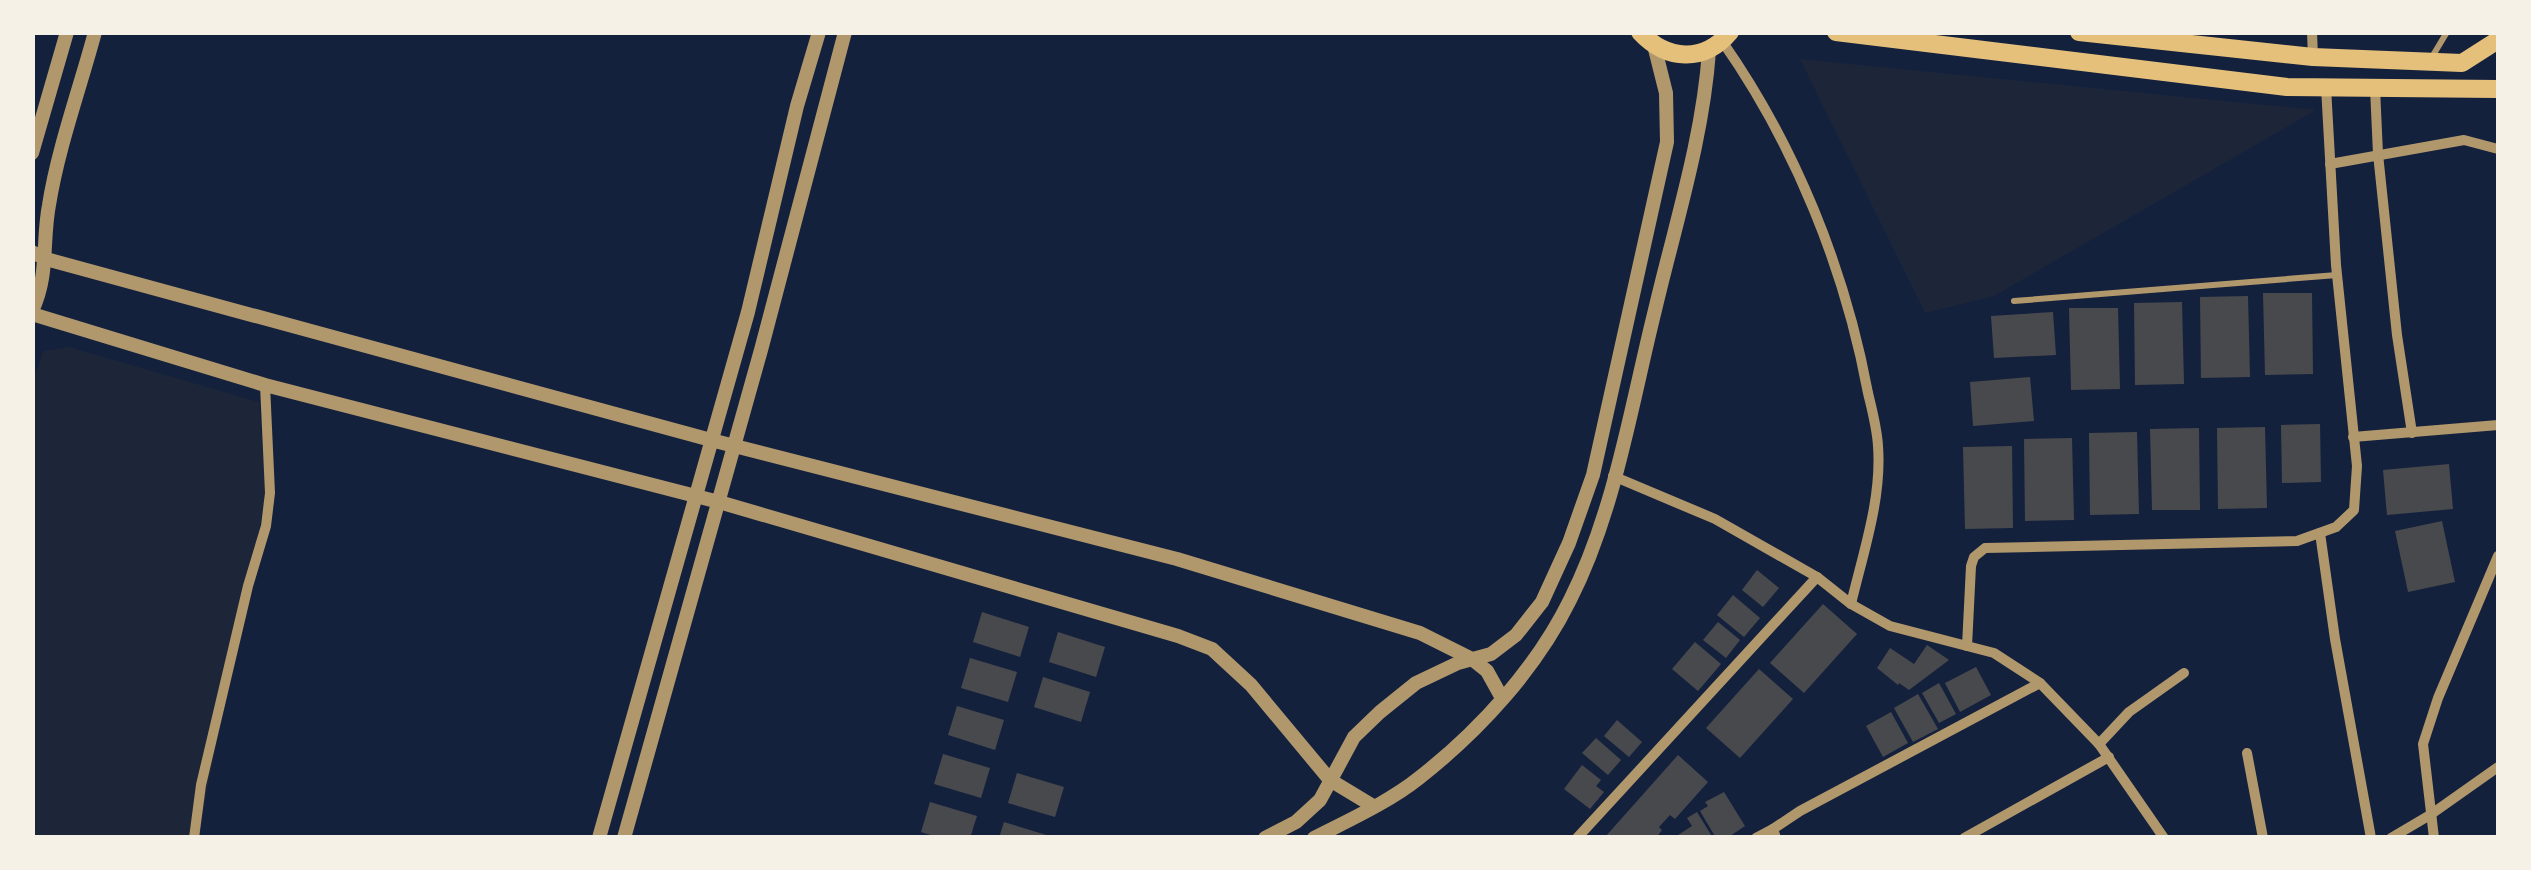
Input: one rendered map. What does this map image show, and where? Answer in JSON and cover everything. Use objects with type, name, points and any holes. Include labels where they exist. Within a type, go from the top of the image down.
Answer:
[{"type":"main road","points":[[1622,32],[1682,56],[1725,38]]},
{"type":"main road","points":[[1836,32],[2288,86],[2498,89]]},
{"type":"main road","points":[[2078,32],[2313,57],[2462,64],[2498,40]]},
{"type":"street","points":[[599,838],[712,440],[819,32]]},
{"type":"street","points":[[624,838],[845,32]]},
{"type":"street","points":[[2312,32],[2313,57]]},
{"type":"street","points":[[32,154],[63,35],[93,40],[48,206],[39,256],[40,296],[32,312],[265,384],[719,502],[1212,649],[1250,686],[1330,780],[1373,806]]},
{"type":"street","points":[[1314,838],[1418,779],[1502,698],[1536,657],[1570,600],[1597,534],[1613,476],[1707,83],[1725,38]]},
{"type":"street","points":[[1725,38],[1807,192],[1856,328],[1878,446],[1874,507],[1852,604]]},
{"type":"street","points":[[1265,838],[1296,822],[1320,800],[1354,737],[1380,712],[1416,683],[1491,654],[1516,635],[1542,602],[1569,543],[1593,474],[1667,142],[1666,93],[1648,40]]},
{"type":"street","points":[[1966,646],[1971,566],[1974,557],[1985,548],[2297,541],[2336,527],[2354,510],[2356,466],[2336,275],[2326,87]]},
{"type":"street","points":[[2374,88],[2397,334],[2412,433]]},
{"type":"street","points":[[2330,164],[2464,140],[2498,148]]},
{"type":"street","points":[[39,256],[712,440],[1177,559],[1420,634],[1488,671],[1502,698]]},
{"type":"street","points":[[194,838],[205,769],[266,526],[270,494],[265,384]]},
{"type":"street","points":[[2354,437],[2498,425]]},
{"type":"street","points":[[1613,476],[1715,518],[1890,626],[1994,653],[2040,683],[2099,744],[2164,838]]},
{"type":"street","points":[[2320,533],[2371,838]]},
{"type":"street","points":[[2434,838],[2424,744],[2438,698],[2498,556]]},
{"type":"street","points":[[1578,838],[1817,578]]},
{"type":"street","points":[[2099,744],[2129,712],[2184,673]]},
{"type":"street","points":[[1756,838],[1775,833],[1800,811],[2040,683]]},
{"type":"street","points":[[2248,753],[2263,838]]},
{"type":"street","points":[[1964,838],[2109,757]]},
{"type":"street","points":[[2391,838],[2498,766]]},
{"type":"lane","points":[[2426,63],[2447,32]]},
{"type":"lane","points":[[2014,301],[2336,275]]},
{"type":"shaded area","points":[[1800,59],[2316,110],[1994,296],[1925,313]]},
{"type":"shaded area","points":[[69,347],[259,402],[266,495],[198,837],[33,838],[33,382],[43,351]]},
{"type":"building","points":[[2263,293],[2312,293],[2313,374],[2265,375]]},
{"type":"building","points":[[2248,296],[2250,377],[2201,378],[2200,297]]},
{"type":"building","points":[[2182,302],[2184,384],[2135,385],[2134,303]]},
{"type":"building","points":[[2069,308],[2118,308],[2120,389],[2071,390]]},
{"type":"building","points":[[2053,312],[2056,355],[1994,358],[1991,316]]},
{"type":"building","points":[[2030,377],[2034,421],[1973,426],[1970,382]]},
{"type":"building","points":[[2320,424],[2321,482],[2282,483],[2281,425]]},
{"type":"building","points":[[2265,427],[2267,508],[2218,509],[2217,428]]},
{"type":"building","points":[[2199,428],[2200,510],[2152,510],[2150,429]]},
{"type":"building","points":[[2137,432],[2139,514],[2090,515],[2089,433]]},
{"type":"building","points":[[2072,438],[2074,520],[2025,521],[2024,439]]},
{"type":"building","points":[[2012,446],[2013,528],[1965,529],[1963,447]]},
{"type":"building","points":[[2449,464],[2453,509],[2387,515],[2383,470]]},
{"type":"building","points":[[2442,521],[2455,582],[2408,592],[2395,531]]},
{"type":"building","points":[[1757,570],[1779,588],[1763,607],[1742,590]]},
{"type":"building","points":[[1733,595],[1760,618],[1744,637],[1717,615]]},
{"type":"building","points":[[1823,604],[1857,634],[1804,693],[1770,663]]},
{"type":"building","points":[[982,612],[1029,627],[1020,657],[973,642]]},
{"type":"building","points":[[1718,622],[1740,640],[1726,658],[1703,640]]},
{"type":"building","points":[[1058,632],[1105,647],[1096,677],[1049,662]]},
{"type":"building","points":[[1695,642],[1721,664],[1698,691],[1672,669]]},
{"type":"building","points":[[1927,645],[1949,660],[1909,690],[1877,668],[1890,648],[1914,664]]},
{"type":"building","points":[[970,658],[1017,672],[1008,702],[961,688]]},
{"type":"building","points":[[1976,667],[1991,695],[1960,712],[1945,683]]},
{"type":"building","points":[[1759,669],[1793,699],[1740,758],[1706,728]]},
{"type":"building","points":[[1043,677],[1090,692],[1081,722],[1034,707]]},
{"type":"building","points":[[1939,683],[1956,714],[1939,723],[1922,693]]},
{"type":"building","points":[[1918,694],[1938,729],[1913,742],[1894,708]]},
{"type":"building","points":[[957,706],[1004,720],[995,750],[948,735]]},
{"type":"building","points":[[1891,712],[1908,743],[1883,757],[1866,726]]},
{"type":"building","points":[[1617,720],[1642,742],[1629,757],[1604,736]]},
{"type":"building","points":[[1596,738],[1621,760],[1608,775],[1582,753]]},
{"type":"building","points":[[943,754],[990,768],[981,798],[934,784]]},
{"type":"building","points":[[1678,755],[1708,782],[1675,819],[1670,815],[1659,827],[1662,830],[1656,838],[1608,838],[1606,836]]},
{"type":"building","points":[[1582,765],[1601,780],[1596,786],[1604,792],[1590,809],[1564,789]]},
{"type":"building","points":[[1017,773],[1064,787],[1055,817],[1008,803]]},
{"type":"building","points":[[1724,792],[1745,826],[1727,838],[1716,838],[1700,811],[1708,806],[1705,802]]},
{"type":"building","points":[[930,802],[977,816],[970,838],[940,838],[921,832]]},
{"type":"building","points":[[1697,812],[1713,838],[1679,838],[1692,826],[1687,818]]},
{"type":"building","points":[[1004,822],[1053,837],[1053,838],[999,838]]}]
